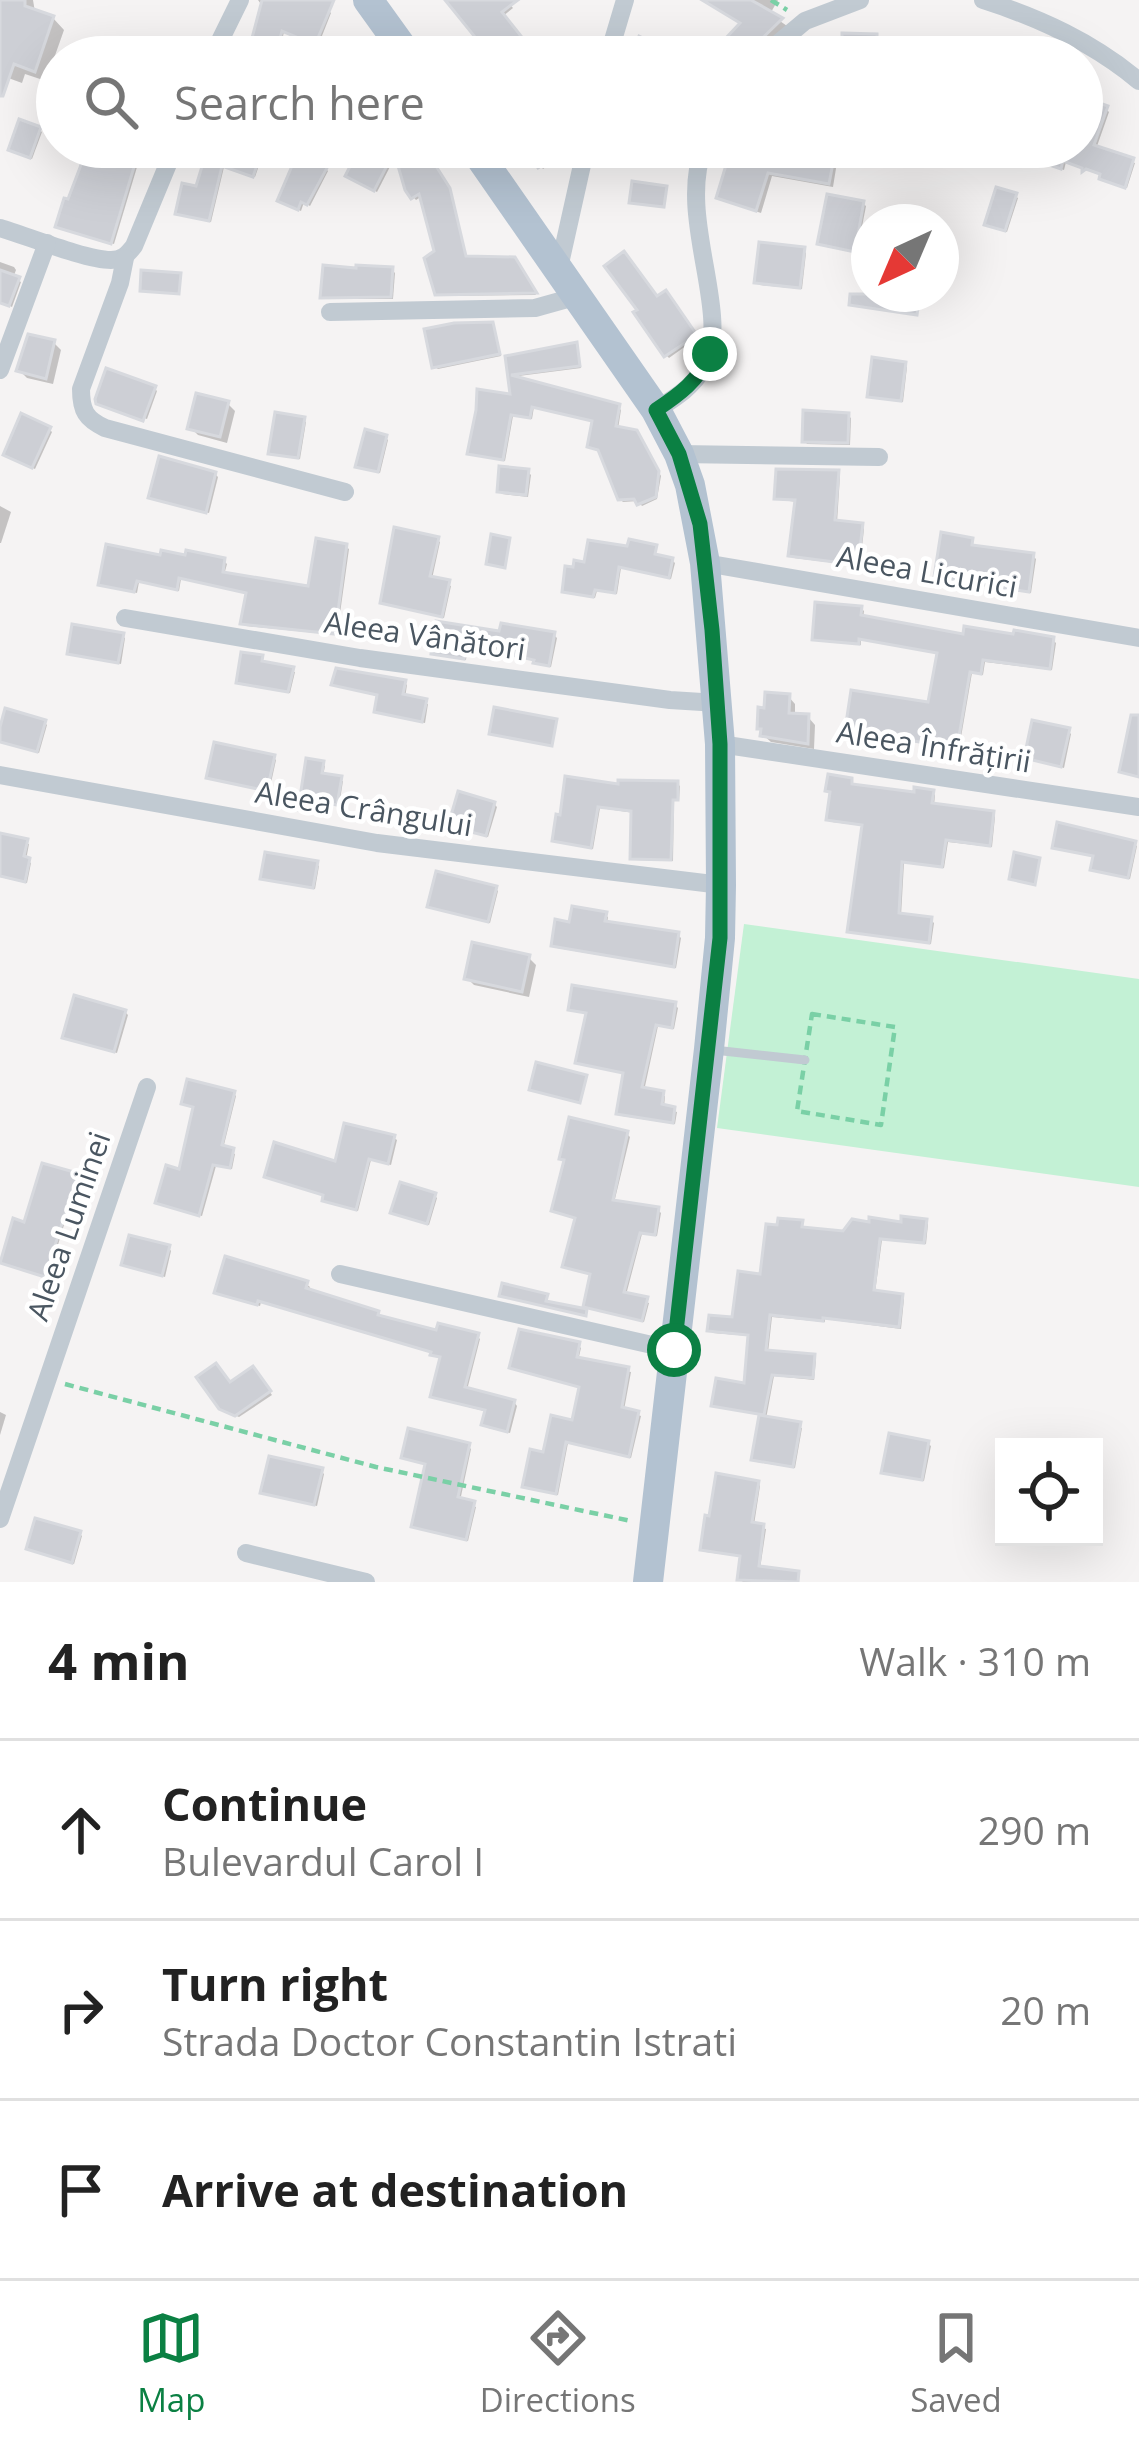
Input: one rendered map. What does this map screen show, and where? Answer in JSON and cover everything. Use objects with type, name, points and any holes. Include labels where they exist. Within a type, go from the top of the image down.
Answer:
[{"type":"main road","points":[[368,0],[394,36]]},
{"type":"main road","points":[[487,168],[656,410],[679,454],[706,563],[720,744],[720,938],[648,1582]]},
{"type":"street","points":[[222,36],[240,0]]},
{"type":"street","points":[[614,36],[625,0]]},
{"type":"street","points":[[786,36],[805,20],[860,0]]},
{"type":"street","points":[[983,0],[1071,36]]},
{"type":"street","points":[[1103,54],[1139,81]]},
{"type":"street","points":[[166,168],[125,257],[81,389],[81,407],[88,420],[345,492]]},
{"type":"street","points":[[559,268],[581,168]]},
{"type":"street","points":[[656,410],[687,389],[710,354],[713,326],[695,202],[698,168]]},
{"type":"street","points":[[0,228],[96,258],[125,257]]},
{"type":"street","points":[[0,370],[47,243]]},
{"type":"street","points":[[330,311],[535,308],[578,296]]},
{"type":"street","points":[[679,454],[879,457]]},
{"type":"street","name":"Aleea Licurici","points":[[706,563],[1139,638]]},
{"type":"street","name":"Aleea Vânători","points":[[125,618],[360,658],[718,703]]},
{"type":"street","name":"Aleea Înfrățirii","points":[[720,744],[1139,807]]},
{"type":"street","name":"Aleea Crângului","points":[[0,775],[377,844],[721,885]]},
{"type":"street","name":"Aleea Luminei","points":[[0,1519],[147,1087]]},
{"type":"street","points":[[340,1274],[674,1350]]},
{"type":"street","points":[[246,1553],[366,1582]]},
{"type":"lane","points":[[709,1049],[805,1060]]},
{"type":"path","points":[[812,1014],[895,1028],[881,1125],[796,1111],[805,1060],[812,1014]]},
{"type":"path","points":[[48,1380],[376,1467],[654,1525]]},
{"type":"green space","points":[[744,924],[1139,979],[1139,1187],[717,1128]]},
{"type":"building","points":[[0,0],[25,0],[25,6],[54,16],[47,36],[36,36],[35,72],[14,64],[0,96]]},
{"type":"building","points":[[262,0],[334,0],[319,36],[282,31],[281,36],[253,36]]},
{"type":"building","points":[[445,0],[518,0],[502,12],[521,36],[474,36]]},
{"type":"building","points":[[702,0],[751,0],[783,18],[765,36],[728,36],[740,23]]},
{"type":"building","points":[[19,119],[36,125],[30,158],[8,150]]},
{"type":"building","points":[[1103,148],[1134,158],[1125,188],[1099,179],[1100,174],[1082,172],[1082,168],[1103,168]]},
{"type":"building","points":[[80,168],[134,168],[111,244],[55,227],[64,198],[68,199]]},
{"type":"building","points":[[202,168],[222,168],[209,221],[175,214],[182,183],[196,186]]},
{"type":"building","points":[[228,168],[256,168],[253,177]]},
{"type":"building","points":[[291,168],[327,168],[307,205],[301,202],[298,210],[277,201]]},
{"type":"building","points":[[349,168],[386,168],[374,191],[345,176]]},
{"type":"building","points":[[399,168],[437,168],[450,188],[466,256],[515,257],[537,293],[435,295],[424,258],[434,251],[419,194],[411,199]]},
{"type":"building","points":[[725,168],[832,168],[829,184],[768,173],[756,211],[716,198]]},
{"type":"building","points":[[632,181],[667,186],[664,207],[629,203]]},
{"type":"building","points":[[996,187],[1017,193],[1005,231],[984,225]]},
{"type":"building","points":[[827,194],[864,201],[851,204],[851,251],[817,244]]},
{"type":"building","points":[[759,242],[805,247],[800,288],[754,283]]},
{"type":"building","points":[[624,251],[657,296],[666,290],[697,335],[664,357],[604,266]]},
{"type":"building","points":[[323,265],[393,267],[391,297],[320,298]]},
{"type":"building","points":[[0,270],[20,277],[9,306],[0,303]]},
{"type":"building","points":[[141,270],[181,273],[179,294],[140,291]]},
{"type":"building","points":[[493,322],[500,354],[432,368],[424,329]]},
{"type":"building","points":[[28,334],[55,340],[46,379],[16,371]]},
{"type":"building","points":[[577,342],[580,366],[511,375],[620,404],[616,426],[637,430],[659,471],[656,497],[637,505],[634,499],[618,500],[598,450],[587,447],[592,421],[532,407],[530,418],[511,415],[503,460],[467,454],[477,389],[510,394],[505,356]]},
{"type":"building","points":[[872,357],[906,362],[901,401],[867,397]]},
{"type":"building","points":[[106,368],[156,386],[143,421],[96,404]]},
{"type":"building","points":[[196,393],[229,401],[220,437],[187,429]]},
{"type":"building","points":[[803,410],[849,413],[848,443],[802,442]]},
{"type":"building","points":[[275,412],[305,417],[298,458],[268,454]]},
{"type":"building","points":[[21,413],[51,427],[32,468],[3,455]]},
{"type":"building","points":[[365,429],[387,435],[378,472],[355,467]]},
{"type":"building","points":[[159,456],[216,472],[206,513],[148,498]]},
{"type":"building","points":[[499,466],[529,469],[526,495],[497,492]]},
{"type":"building","points":[[776,469],[839,470],[835,520],[863,523],[858,565],[788,556],[795,500],[774,499]]},
{"type":"building","points":[[394,527],[439,537],[430,576],[450,580],[442,617],[380,603]]},
{"type":"building","points":[[941,532],[973,538],[972,545],[1034,553],[1029,592],[934,577]]},
{"type":"building","points":[[491,534],[510,538],[505,568],[486,564]]},
{"type":"building","points":[[316,538],[347,544],[335,634],[240,624],[246,593],[179,578],[177,590],[137,581],[134,592],[98,585],[106,544],[160,555],[161,550],[185,555],[186,550],[225,558],[223,572],[308,586]]},
{"type":"building","points":[[629,539],[657,545],[655,554],[673,558],[669,578],[619,567],[615,593],[595,590],[593,597],[562,592],[565,566],[573,567],[574,560],[584,562],[588,540],[627,546]]},
{"type":"building","points":[[815,602],[862,606],[861,615],[963,634],[964,626],[1054,637],[1050,669],[983,660],[981,674],[970,672],[957,748],[845,730],[851,690],[928,702],[937,653],[859,639],[859,644],[812,640]]},
{"type":"building","points":[[436,621],[499,631],[501,623],[555,632],[549,666],[466,645],[464,659],[431,654]]},
{"type":"building","points":[[72,624],[124,633],[118,663],[67,654]]},
{"type":"building","points":[[241,652],[294,667],[288,692],[236,683]]},
{"type":"building","points":[[336,668],[406,680],[403,694],[427,699],[422,722],[374,712],[377,695],[331,685]]},
{"type":"building","points":[[765,692],[790,694],[789,713],[809,714],[808,744],[760,736],[758,707],[764,708]]},
{"type":"building","points":[[494,707],[557,719],[552,746],[489,734]]},
{"type":"building","points":[[5,708],[46,720],[37,752],[0,742]]},
{"type":"building","points":[[1131,715],[1139,715],[1139,777],[1119,772]]},
{"type":"building","points":[[1032,720],[1070,728],[1061,767],[1024,758]]},
{"type":"building","points":[[214,742],[275,755],[267,791],[206,778]]},
{"type":"building","points":[[306,758],[324,761],[322,773],[342,776],[337,805],[320,802],[318,813],[298,810]]},
{"type":"building","points":[[828,774],[852,778],[852,784],[934,790],[932,803],[994,811],[990,846],[946,840],[942,867],[902,862],[899,913],[932,917],[929,943],[847,932],[862,825],[826,820]]},
{"type":"building","points":[[565,776],[618,784],[618,780],[678,781],[671,860],[630,859],[631,811],[598,807],[591,848],[552,841]]},
{"type":"building","points":[[458,791],[495,802],[486,836],[448,826]]},
{"type":"building","points":[[1057,822],[1136,841],[1128,878],[1090,870],[1093,856],[1052,848]]},
{"type":"building","points":[[0,833],[28,839],[25,882],[0,876]]},
{"type":"building","points":[[265,852],[318,861],[313,888],[260,879]]},
{"type":"building","points":[[1014,852],[1040,858],[1035,885],[1009,879]]},
{"type":"building","points":[[436,871],[497,886],[488,922],[427,907]]},
{"type":"building","points":[[572,906],[607,912],[605,921],[679,932],[674,967],[551,946],[555,919],[569,922]]},
{"type":"building","points":[[472,942],[530,955],[522,992],[464,979]]},
{"type":"building","points":[[572,985],[676,1002],[672,1028],[656,1025],[642,1087],[664,1091],[662,1104],[675,1107],[673,1123],[616,1114],[623,1073],[575,1063],[586,1013],[568,1010]]},
{"type":"building","points":[[74,995],[126,1010],[114,1052],[62,1038]]},
{"type":"building","points":[[536,1062],[587,1075],[580,1103],[529,1090]]},
{"type":"building","points":[[187,1079],[235,1091],[222,1145],[234,1148],[230,1168],[213,1165],[199,1216],[155,1203],[166,1165],[179,1169],[193,1107],[181,1104]]},
{"type":"building","points":[[569,1117],[628,1131],[613,1200],[659,1207],[655,1235],[640,1233],[624,1292],[648,1297],[642,1321],[583,1307],[590,1274],[562,1267],[575,1218],[551,1211]]},
{"type":"building","points":[[344,1123],[395,1135],[388,1164],[369,1159],[356,1210],[264,1177],[274,1142],[335,1161]]},
{"type":"building","points":[[42,1163],[92,1177],[80,1218],[65,1214],[45,1277],[0,1263],[13,1218],[24,1222]]},
{"type":"building","points":[[400,1182],[436,1193],[427,1224],[390,1213]]},
{"type":"building","points":[[901,1216],[927,1219],[924,1243],[880,1239],[874,1290],[903,1294],[899,1327],[770,1315],[766,1350],[815,1354],[813,1378],[772,1375],[764,1415],[711,1406],[716,1378],[744,1383],[748,1335],[707,1331],[709,1315],[732,1317],[738,1271],[760,1274],[766,1224],[777,1225],[778,1218],[803,1220],[802,1227],[843,1231],[852,1219],[901,1222]]},
{"type":"building","points":[[129,1235],[170,1245],[162,1276],[121,1265]]},
{"type":"building","points":[[225,1256],[308,1281],[306,1288],[379,1311],[378,1315],[436,1330],[438,1323],[479,1333],[465,1387],[515,1400],[507,1432],[481,1425],[485,1410],[430,1397],[440,1357],[431,1352],[258,1301],[257,1305],[214,1293]]},
{"type":"building","points":[[502,1283],[548,1294],[546,1301],[587,1309],[586,1316],[499,1296]]},
{"type":"building","points":[[519,1329],[580,1342],[577,1357],[629,1367],[622,1407],[639,1411],[629,1457],[566,1442],[556,1494],[522,1487],[530,1449],[543,1452],[551,1415],[572,1420],[579,1387],[509,1368]]},
{"type":"building","points":[[216,1363],[230,1382],[253,1366],[271,1391],[235,1416],[219,1409],[196,1377]]},
{"type":"building","points":[[759,1415],[801,1422],[793,1467],[751,1460]]},
{"type":"building","points":[[408,1428],[470,1443],[458,1497],[475,1501],[466,1540],[411,1527],[425,1464],[401,1458]]},
{"type":"building","points":[[889,1433],[929,1441],[922,1480],[881,1473]]},
{"type":"building","points":[[269,1456],[323,1468],[314,1505],[260,1493]]},
{"type":"building","points":[[716,1473],[759,1481],[752,1522],[764,1524],[759,1566],[799,1571],[798,1582],[737,1580],[740,1556],[700,1550]]},
{"type":"building","points":[[35,1518],[81,1531],[72,1563],[26,1549]]},
{"type":"route","points":[[674,1350],[720,938],[720,744],[700,524],[679,454],[656,410],[687,389],[710,354]]}]
